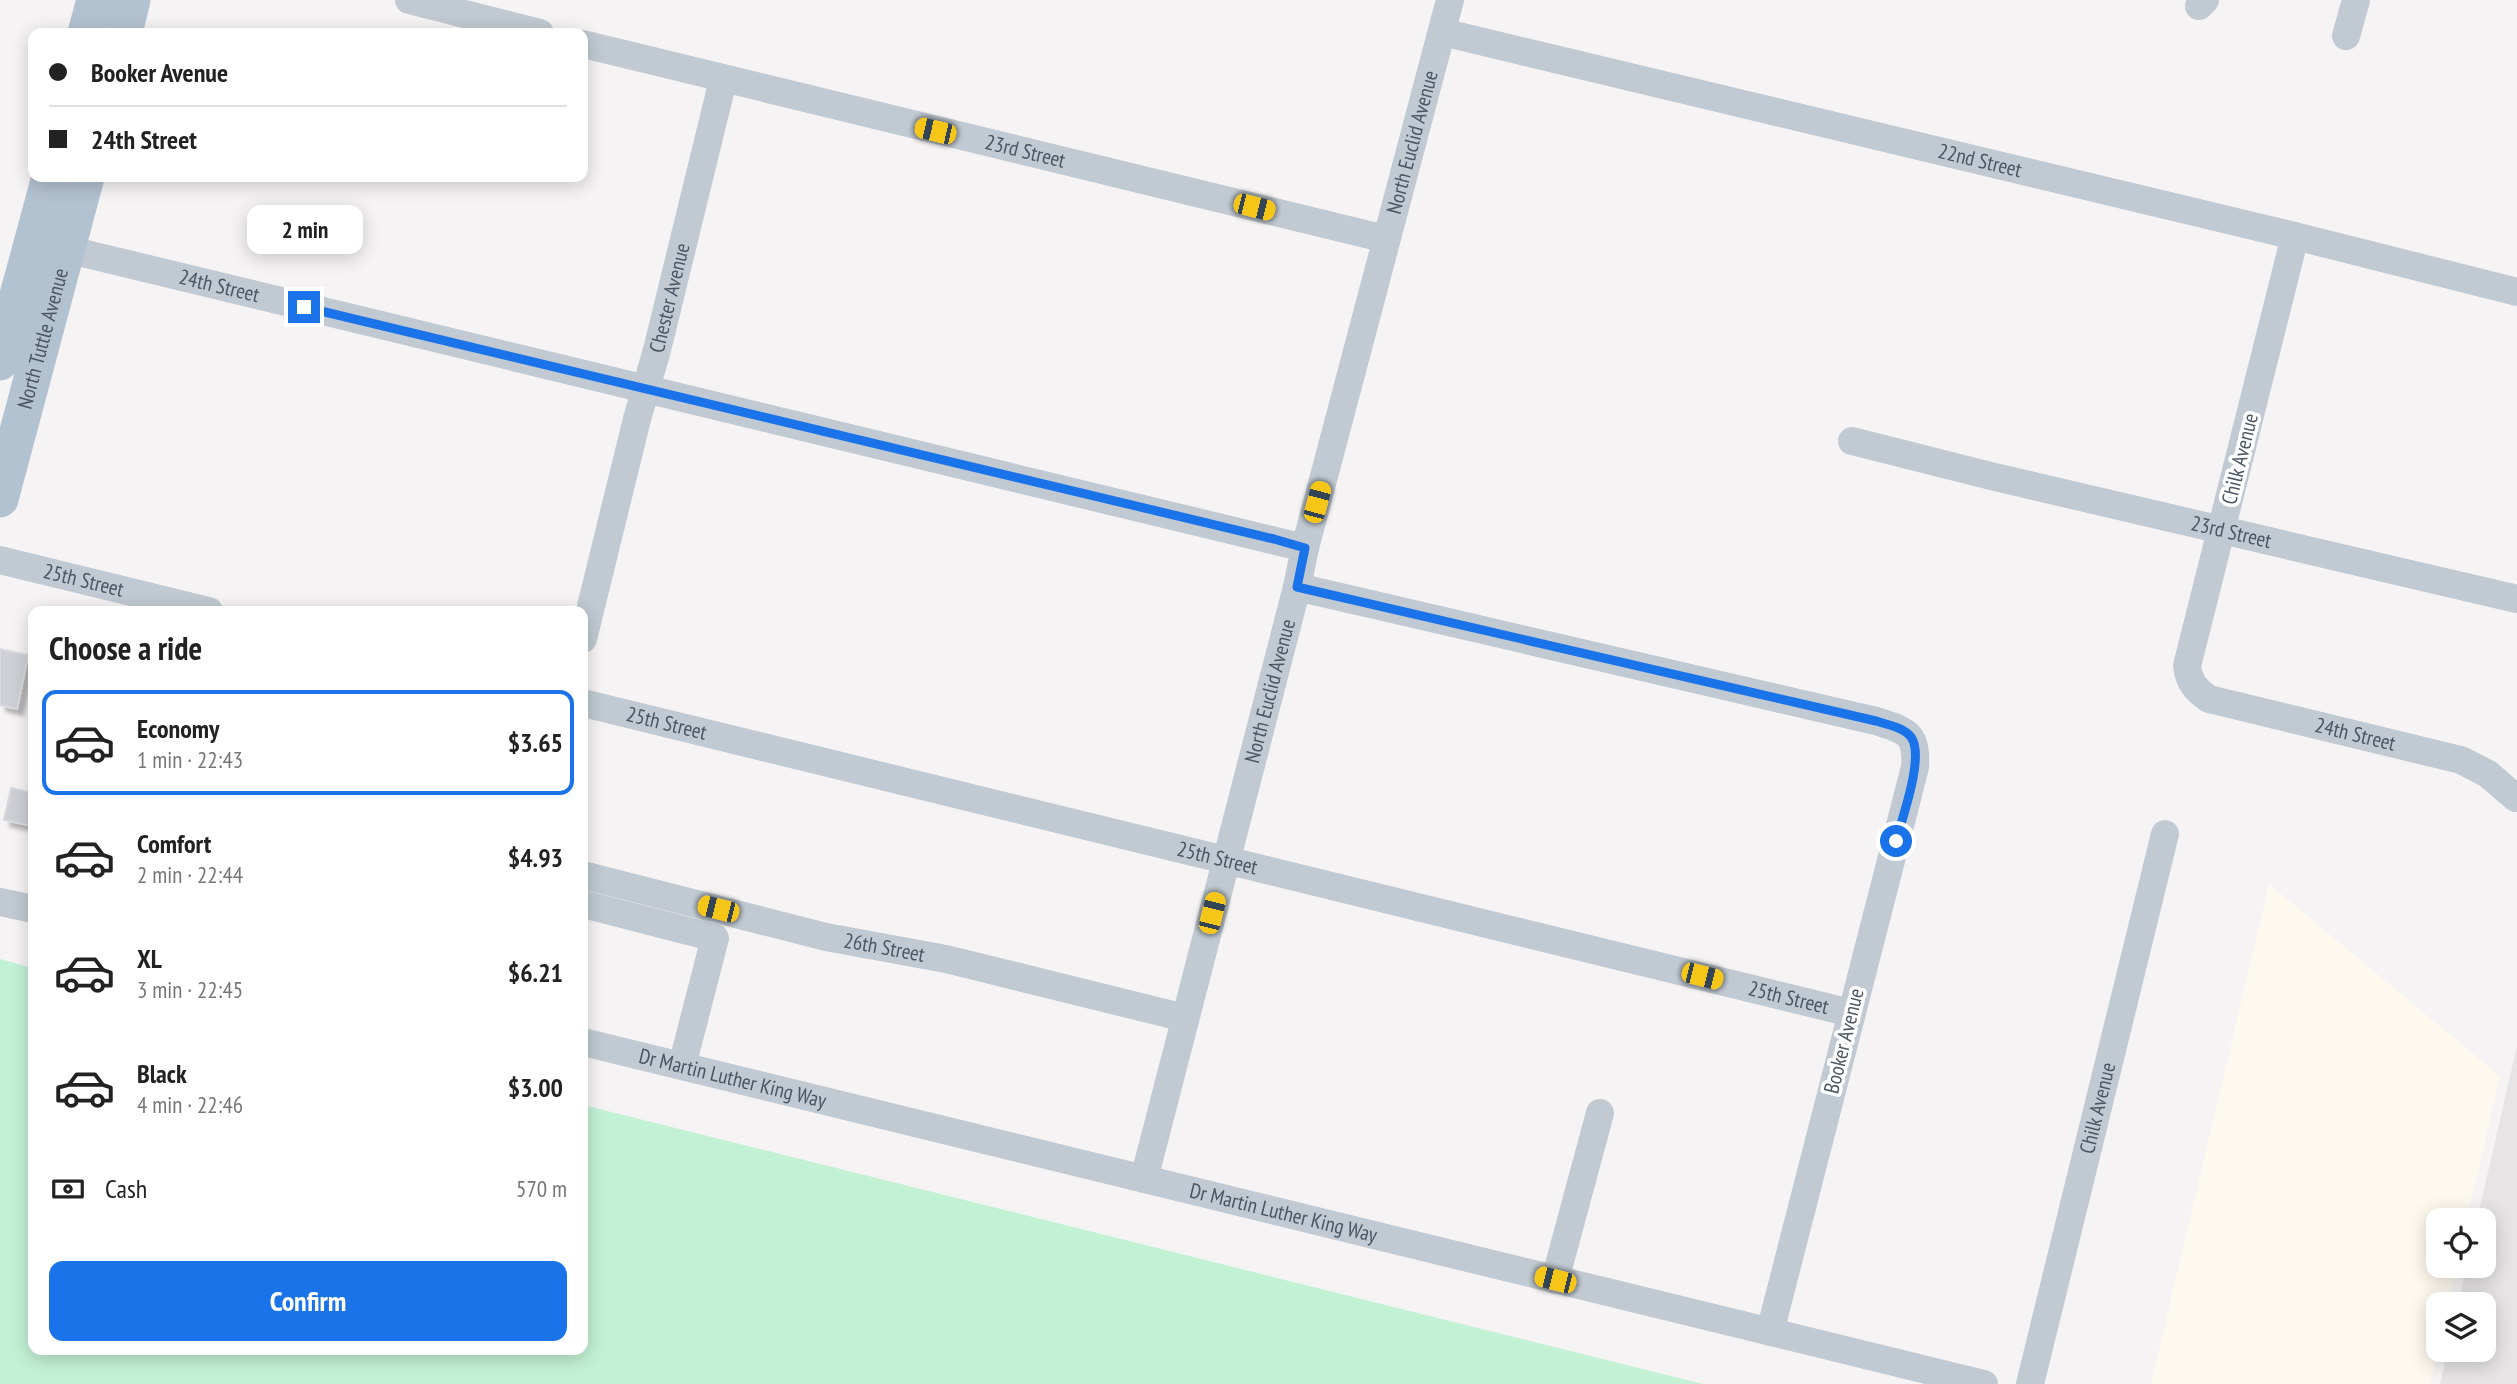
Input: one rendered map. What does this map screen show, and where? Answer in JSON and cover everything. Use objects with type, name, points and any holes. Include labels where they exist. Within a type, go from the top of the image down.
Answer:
[{"type":"main road","points":[[87,28],[94,0]]},
{"type":"main road","points":[[125,28],[132,0]]},
{"type":"main road","name":"North Tuttle Avenue","points":[[0,499],[50,246],[50,182]]},
{"type":"main road","name":"North Tuttle Avenue","points":[[0,362],[50,246],[83,182]]},
{"type":"street","points":[[409,0],[520,28]]},
{"type":"street","name":"North Euclid Avenue","points":[[1143,1179],[1305,548],[1450,0]]},
{"type":"street","points":[[2346,36],[2356,0]]},
{"type":"street","name":"22nd Street","points":[[1442,32],[2295,236],[2517,292]]},
{"type":"street","name":"23rd Street","points":[[588,45],[1386,239]]},
{"type":"street","name":"Chester Avenue","points":[[588,619],[723,80]]},
{"type":"street","name":"Chilk Avenue","points":[[2190,681],[2187,666],[2295,236]]},
{"type":"street","name":"24th Street","points":[[50,246],[1305,548]]},
{"type":"street","name":"23rd Street","points":[[1852,441],[2517,599]]},
{"type":"street","name":"25th Street","points":[[0,560],[189,606]]},
{"type":"street","name":"Booker Avenue","points":[[1297,587],[1876,721],[1903,730],[1912,738],[1916,749],[1915,767],[1770,1332]]},
{"type":"street","name":"24th Street","points":[[2190,681],[2197,691],[2209,699],[2461,760],[2488,774],[2516,798]]},
{"type":"street","name":"25th Street","points":[[588,704],[1851,1013]]},
{"type":"street","name":"Chilk Avenue","points":[[2030,1384],[2165,834]]},
{"type":"street","name":"26th Street","points":[[588,876],[826,937],[946,959],[1185,1018]]},
{"type":"street","points":[[0,902],[28,908]]},
{"type":"street","points":[[588,905],[715,938],[682,1066]]},
{"type":"street","name":"Dr Martin Luther King Way","points":[[588,1043],[1984,1384]]},
{"type":"street","points":[[1555,1280],[1600,1113]]},
{"type":"shaded area","points":[[2269,884],[2500,1076],[2470,1208],[2426,1208],[2426,1278],[2454,1278],[2451,1292],[2426,1292],[2426,1362],[2435,1362],[2430,1384],[2151,1384]]},
{"type":"shaded area","points":[[2517,1046],[2517,1384],[2440,1384],[2445,1362],[2496,1362],[2496,1292],[2460,1292],[2463,1278],[2496,1278],[2496,1208],[2480,1208]]},
{"type":"green space","points":[[0,959],[28,967],[28,1355],[588,1355],[588,1106],[1703,1384],[0,1384]]},
{"type":"building","points":[[0,649],[28,655],[17,709],[0,705]]},
{"type":"building","points":[[11,788],[28,792],[28,825],[4,820]]},
{"type":"route","points":[[304,307],[1274,539],[1305,548],[1297,587],[1876,721],[1903,730],[1912,738],[1916,749],[1915,767],[1896,841]]}]
